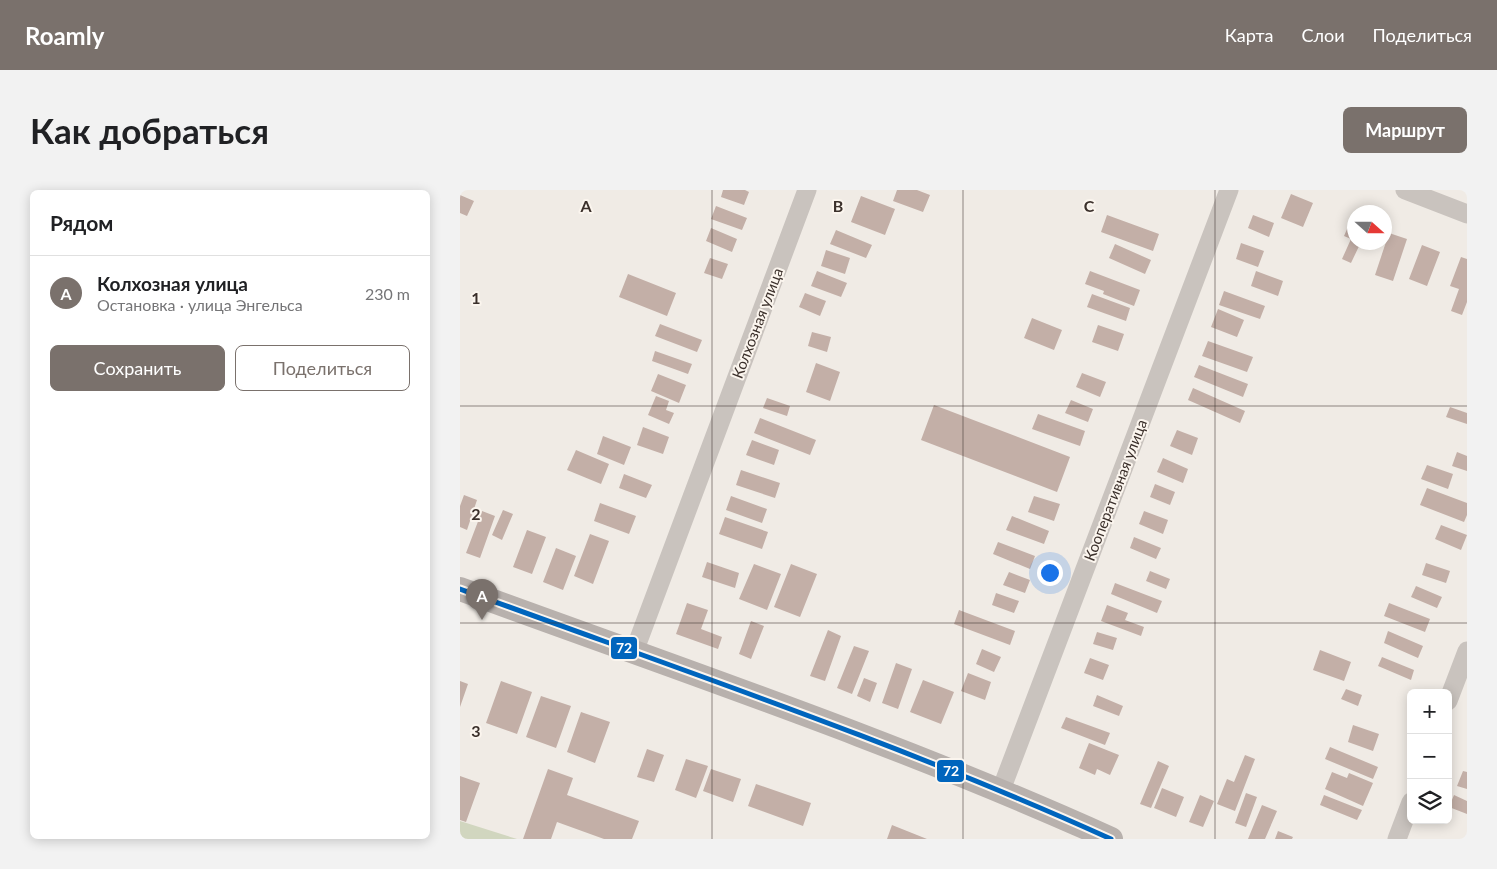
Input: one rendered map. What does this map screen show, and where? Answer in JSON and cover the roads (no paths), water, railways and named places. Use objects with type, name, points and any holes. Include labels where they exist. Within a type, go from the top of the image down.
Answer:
[{"type":"main road","points":[[460,588],[741,690],[1001,790],[1111,839]]},
{"type":"street","name":"Колхозная улица","points":[[634,652],[807,190]]},
{"type":"street","name":"Кооперативная улица","points":[[1001,790],[1229,190]]},
{"type":"street","points":[[1405,190],[1467,214]]},
{"type":"street","points":[[1452,690],[1467,651]]},
{"type":"street","points":[[1397,839],[1407,813]]},
{"type":"place","name":"Колхозная улица","points":[[482,620]]}]
